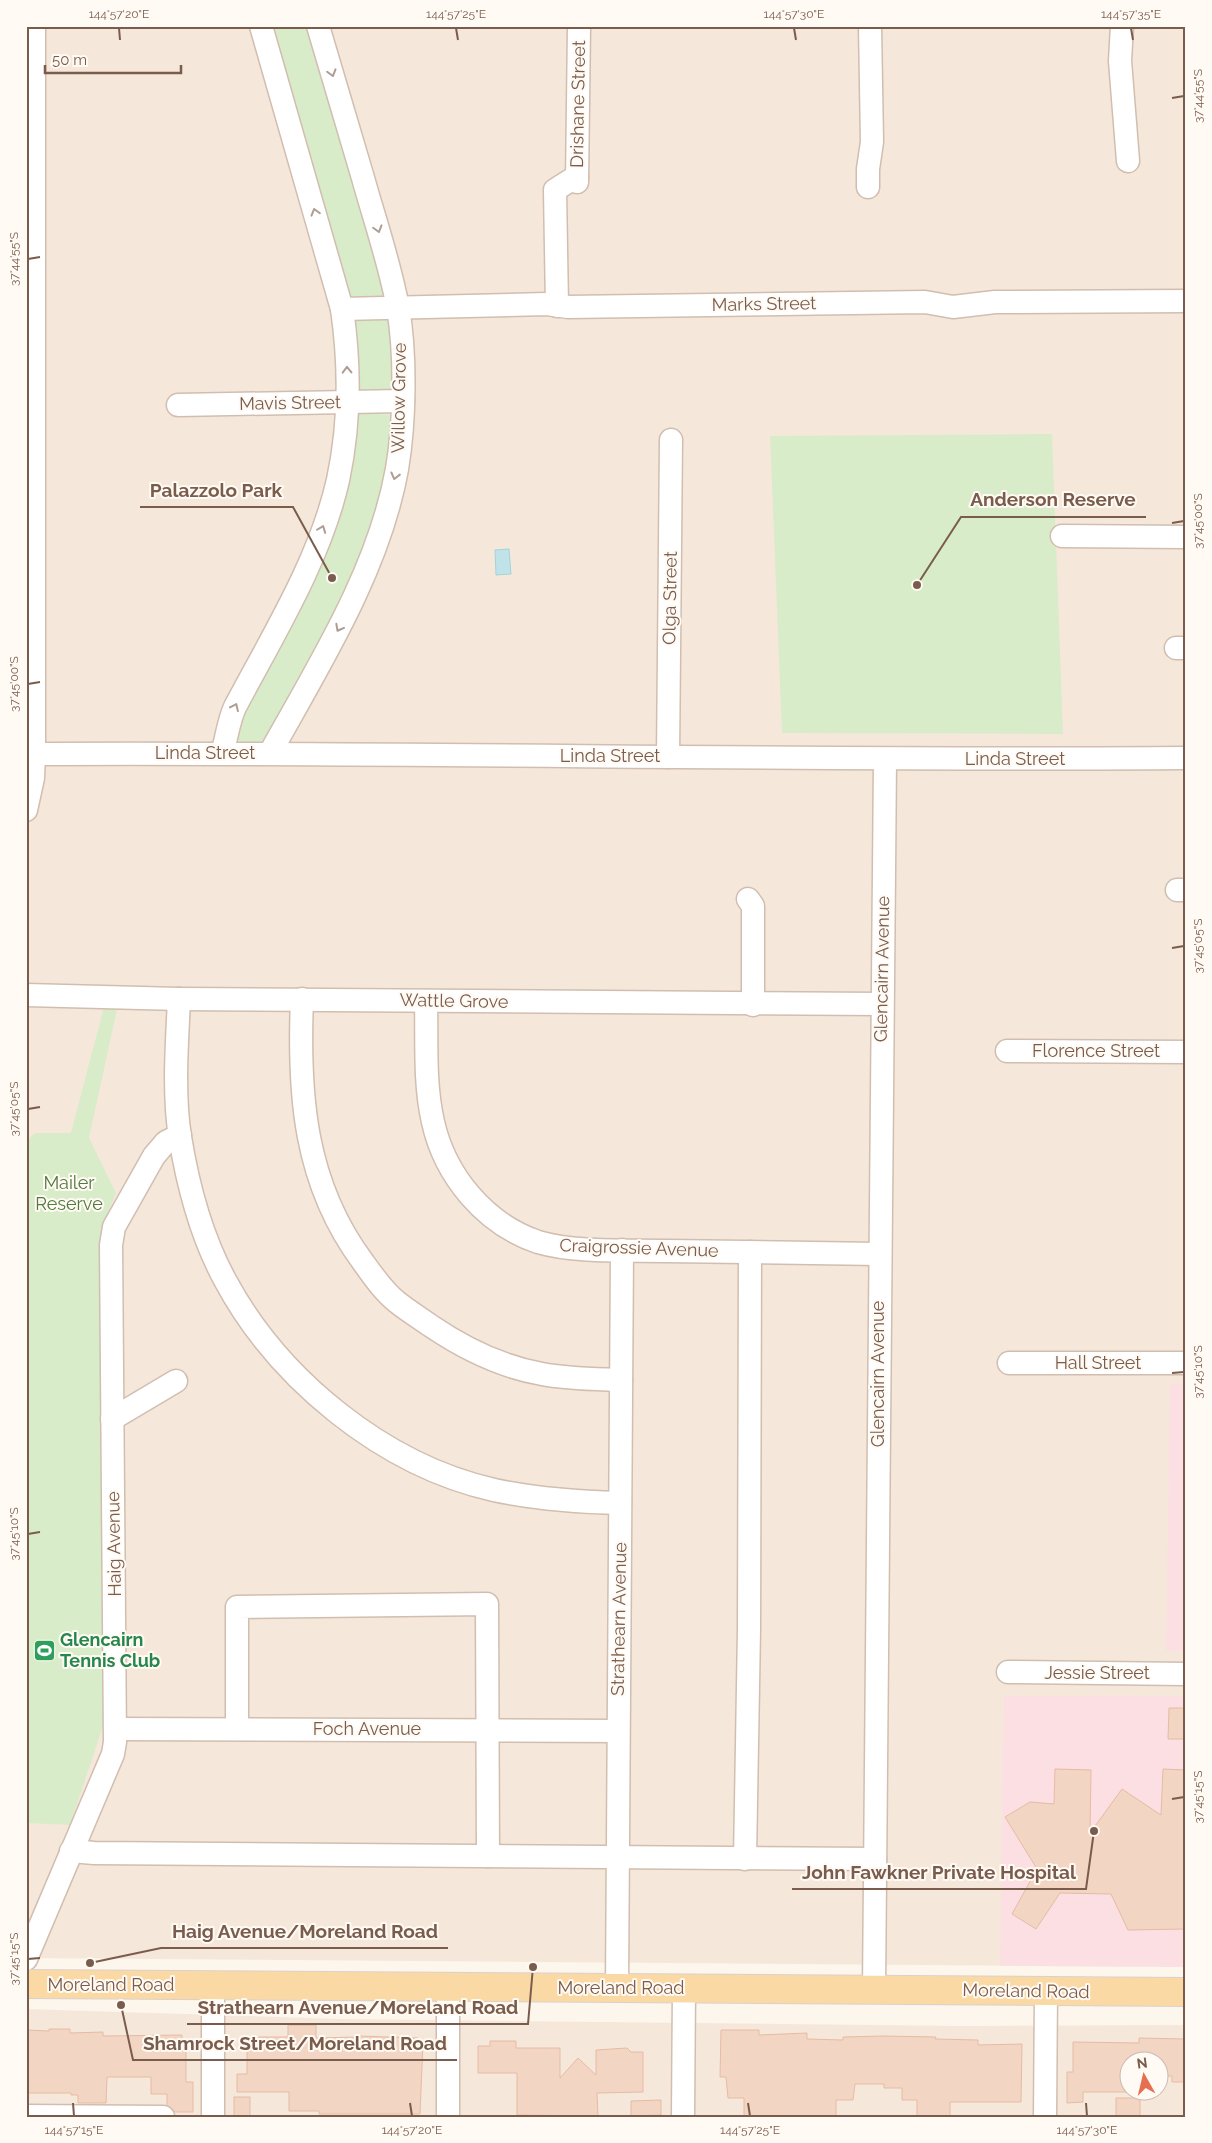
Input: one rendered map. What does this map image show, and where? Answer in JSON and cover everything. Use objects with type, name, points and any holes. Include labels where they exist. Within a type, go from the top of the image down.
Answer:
[{"type":"main road","name":"Moreland Road","points":[[26,1984],[1186,1992]]},
{"type":"street","points":[[26,810],[33,778],[34,754],[34,26]]},
{"type":"street","points":[[222,753],[228,735],[229,721],[235,707],[301,580],[327,516],[338,480],[347,402],[345,331],[342,310],[261,26]]},
{"type":"street","name":"Willow Grove","points":[[270,753],[342,622],[364,575],[383,520],[397,469],[403,401],[402,346],[398,308],[385,255],[318,26]]},
{"type":"street","name":"Drishane Street","points":[[557,306],[555,190],[577,179],[579,26]]},
{"type":"street","points":[[868,187],[868,170],[872,142],[870,26]]},
{"type":"street","points":[[1122,26],[1120,61],[1128,161]]},
{"type":"street","name":"Marks Street","points":[[342,310],[925,302],[964,307],[995,302],[1186,301]]},
{"type":"street","name":"Mavis Street","points":[[178,404],[403,401]]},
{"type":"street","name":"Olga Street","points":[[668,756],[671,440]]},
{"type":"street","points":[[1062,536],[1186,536]]},
{"type":"street","name":"Linda Street","points":[[34,754],[270,753],[885,759],[1186,758]]},
{"type":"street","name":"Glencairn Avenue","points":[[874,1990],[879,1254],[885,759]]},
{"type":"street","points":[[748,899],[753,906],[753,1005]]},
{"type":"street","name":"Wattle Grove","points":[[28,995],[178,999],[753,1005],[882,1004]]},
{"type":"street","points":[[178,999],[176,1086],[180,1135],[188,1181],[205,1236],[225,1280],[245,1313],[274,1352],[311,1391],[346,1420],[392,1449],[440,1472],[492,1490],[550,1500],[620,1503]]},
{"type":"street","points":[[302,999],[303,1106],[311,1150],[331,1209],[346,1237],[373,1275],[396,1302],[457,1343],[485,1357],[542,1374],[621,1380]]},
{"type":"street","name":"Craigrossie Avenue","points":[[426,1001],[429,1100],[433,1123],[442,1148],[472,1199],[513,1231],[539,1242],[564,1247],[622,1250],[879,1254]]},
{"type":"street","name":"Florence Street","points":[[1007,1051],[1186,1052]]},
{"type":"street","name":"Haig Avenue","points":[[26,1959],[113,1754],[116,1729],[111,1245],[114,1227],[154,1156],[166,1142],[180,1135]]},
{"type":"street","name":"Strathearn Avenue","points":[[617,1988],[616,1856],[622,1250]]},
{"type":"street","points":[[746,1859],[750,1252]]},
{"type":"street","name":"Hall Street","points":[[1009,1363],[1186,1363]]},
{"type":"street","points":[[112,1420],[176,1381]]},
{"type":"street","points":[[237,1728],[237,1598],[488,1604],[488,1856]]},
{"type":"street","name":"Jessie Street","points":[[1008,1672],[1186,1674]]},
{"type":"street","name":"Foch Avenue","points":[[116,1729],[618,1731]]},
{"type":"street","points":[[71,1850],[94,1853],[875,1859]]},
{"type":"street","points":[[213,1986],[213,2117]]},
{"type":"street","points":[[448,1987],[448,2117]]},
{"type":"street","points":[[683,2117],[684,1989]]},
{"type":"street","points":[[1045,2117],[1046,1991]]},
{"type":"street","points":[[26,2116],[163,2117]]},
{"type":"shaded area","points":[[26,26],[1186,26],[1186,1967],[26,1958]]},
{"type":"shaded area","points":[[1170,1383],[1186,1384],[1186,1651],[1166,1651]]},
{"type":"shaded area","points":[[1004,1696],[1186,1696],[1186,1967],[1000,1966]]},
{"type":"shaded area","points":[[26,2009],[338,2019],[958,2026],[1186,2025],[1186,2117],[26,2117]]},
{"type":"green space","points":[[268,26],[311,26],[364,204],[385,300],[350,300]]},
{"type":"green space","points":[[358,320],[385,320],[393,322],[393,391],[361,394],[355,389],[353,324]]},
{"type":"green space","points":[[363,413],[391,415],[394,422],[390,468],[363,558],[270,736],[261,744],[240,743],[235,734],[235,726],[316,562],[353,416]]},
{"type":"green space","points":[[1052,434],[1063,734],[782,733],[770,436]]},
{"type":"green space","name":"Mailer Reserve","points":[[106,999],[119,1000],[89,1138],[116,1193],[106,1217],[102,1237],[104,1723],[70,1825],[26,1823],[26,1142],[35,1133],[71,1133]]},
{"type":"water","points":[[509,549],[511,574],[496,575],[495,550]]},
{"type":"building","points":[[1169,1708],[1186,1708],[1186,1739],[1168,1739]]},
{"type":"building","points":[[1055,1769],[1091,1770],[1090,1833],[1122,1789],[1161,1815],[1163,1769],[1186,1770],[1186,1929],[1128,1930],[1111,1894],[1060,1893],[1036,1929],[1012,1914],[1037,1869],[1005,1817],[1030,1802],[1054,1804]]},
{"type":"building","points":[[288,2025],[316,2025],[316,2038],[358,2036],[418,2038],[418,2041],[421,2040],[421,2044],[423,2043],[420,2114],[319,2114],[319,2111],[289,2111],[289,2092],[237,2092],[237,2074],[247,2074],[247,2044],[259,2044],[259,2037],[288,2037]]},
{"type":"building","points":[[49,2029],[70,2029],[70,2033],[103,2032],[103,2036],[182,2035],[182,2051],[186,2051],[186,2082],[193,2082],[193,2112],[175,2112],[167,2105],[167,2094],[151,2094],[151,2077],[107,2077],[106,2103],[78,2103],[78,2095],[71,2095],[71,2093],[26,2093],[26,2030],[49,2031]]},
{"type":"building","points":[[721,2030],[759,2030],[759,2035],[807,2033],[807,2039],[843,2040],[843,2037],[884,2036],[936,2037],[935,2039],[978,2040],[978,2045],[1022,2044],[1021,2102],[950,2102],[950,2117],[917,2117],[917,2100],[902,2100],[902,2088],[884,2088],[884,2084],[855,2084],[853,2100],[836,2100],[836,2117],[744,2117],[744,2098],[728,2098],[726,2077],[720,2077]]},
{"type":"building","points":[[1139,2038],[1186,2039],[1186,2082],[1172,2082],[1172,2076],[1170,2076],[1170,2050],[1120,2050],[1120,2092],[1083,2092],[1083,2102],[1067,2103],[1067,2072],[1073,2072],[1073,2042],[1139,2043]]},
{"type":"building","points":[[490,2041],[516,2041],[516,2048],[560,2048],[560,2078],[578,2058],[596,2075],[596,2050],[627,2048],[631,2052],[643,2052],[643,2092],[597,2093],[598,2116],[517,2115],[517,2073],[478,2073],[478,2046],[490,2046]]},
{"type":"building","points":[[234,2097],[250,2097],[250,2117],[234,2117]]},
{"type":"building","points":[[1116,2098],[1120,2098],[1120,2100],[1140,2100],[1140,2117],[1116,2117]]},
{"type":"building","points":[[661,2100],[661,2115],[631,2116],[631,2101]]},
{"type":"place","name":"Palazzolo Park","points":[[332,578]]},
{"type":"place","name":"Anderson Reserve","points":[[917,585]]},
{"type":"place","name":"Glencairn Tennis Club","points":[[44,1650]]},
{"type":"place","name":"John Fawkner Private Hospital","points":[[1094,1831]]},
{"type":"place","name":"Haig Avenue/Moreland Road","points":[[90,1963]]},
{"type":"place","name":"Strathearn Avenue/Moreland Road","points":[[533,1967]]},
{"type":"place","name":"Shamrock Street/Moreland Road","points":[[121,2005]]}]
